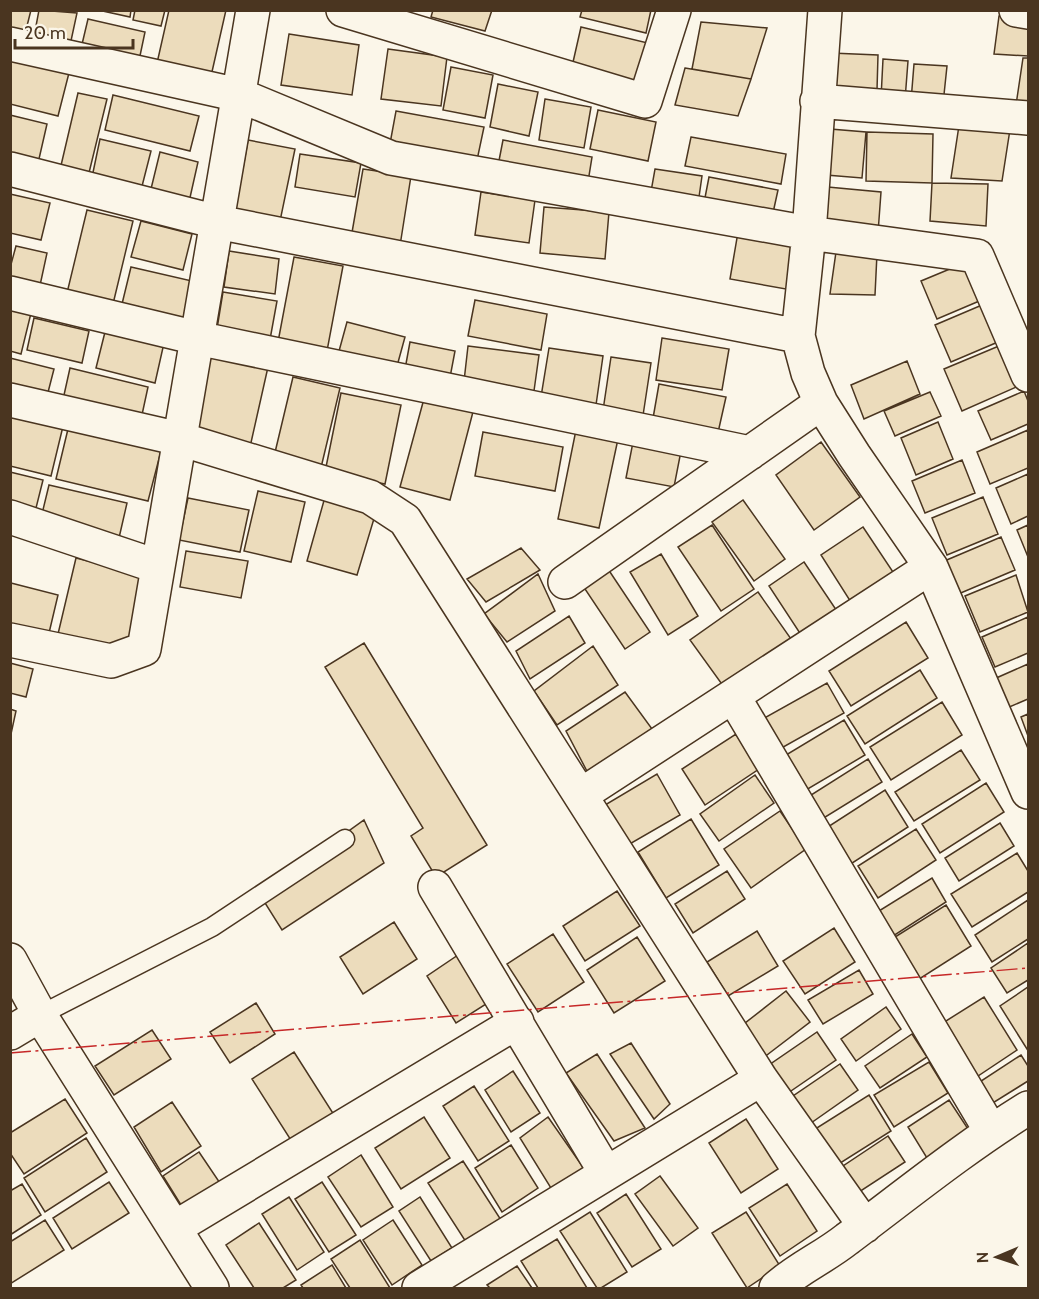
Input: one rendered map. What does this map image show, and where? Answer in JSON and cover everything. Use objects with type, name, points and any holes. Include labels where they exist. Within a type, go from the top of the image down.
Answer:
[{"type":"street","points":[[10,640],[111,661],[144,649],[156,566],[254,10]]},
{"type":"street","points":[[343,10],[645,101],[674,10]]},
{"type":"street","points":[[825,10],[809,233],[798,336],[808,373],[821,403],[931,567],[1029,792]]},
{"type":"street","points":[[1016,10],[1029,12]]},
{"type":"street","points":[[10,44],[239,95],[391,158],[809,233],[977,256],[1029,375]]},
{"type":"street","points":[[817,101],[1029,118]]},
{"type":"street","points":[[10,169],[217,222],[798,336]]},
{"type":"street","points":[[10,293],[197,338],[750,453]]},
{"type":"street","points":[[10,400],[180,439],[370,497],[405,520],[761,1079],[865,1226]]},
{"type":"street","points":[[565,582],[821,403]]},
{"type":"street","points":[[10,517],[156,566]]},
{"type":"street","points":[[581,795],[931,567]]},
{"type":"street","points":[[734,696],[991,1131]]},
{"type":"street","points":[[435,887],[518,1022],[606,1173]]},
{"type":"street","points":[[10,960],[40,1015],[176,1227],[212,1288]]},
{"type":"street","points":[[10,1033],[40,1015]]},
{"type":"street","points":[[176,1227],[518,1022]]},
{"type":"street","points":[[419,1288],[761,1079]]},
{"type":"street","points":[[776,1288],[798,1269],[834,1249],[991,1131],[1029,1107]]},
{"type":"lane","points":[[40,1015],[212,927],[345,839]]},
{"type":"building","points":[[10,10],[31,10],[23,42],[10,39]]},
{"type":"building","points":[[39,10],[77,13],[69,50],[33,42]]},
{"type":"building","points":[[98,10],[131,10],[130,17]]},
{"type":"building","points":[[135,10],[165,10],[161,26],[133,20]]},
{"type":"building","points":[[169,10],[226,10],[209,85],[155,72]]},
{"type":"building","points":[[433,10],[492,10],[485,31],[431,17]]},
{"type":"building","points":[[582,10],[651,10],[646,33],[580,17]]},
{"type":"building","points":[[999,16],[1028,19],[1028,56],[994,54]]},
{"type":"building","points":[[88,19],[145,32],[137,70],[79,57]]},
{"type":"building","points":[[701,22],[767,28],[751,79],[692,69]]},
{"type":"building","points":[[581,27],[652,44],[643,87],[571,71]]},
{"type":"building","points":[[289,34],[359,45],[352,95],[281,85]]},
{"type":"building","points":[[388,49],[447,57],[441,106],[381,99]]},
{"type":"building","points":[[831,53],[878,55],[877,90],[831,89]]},
{"type":"building","points":[[10,55],[70,69],[58,116],[10,104]]},
{"type":"building","points":[[1023,58],[1028,58],[1028,106],[1016,105]]},
{"type":"building","points":[[883,59],[908,61],[905,100],[881,98]]},
{"type":"building","points":[[914,64],[947,66],[943,104],[911,101]]},
{"type":"building","points":[[451,67],[493,75],[485,118],[443,110]]},
{"type":"building","points":[[685,68],[751,79],[738,116],[675,105]]},
{"type":"building","points":[[498,84],[538,92],[529,136],[490,127]]},
{"type":"building","points":[[78,93],[107,99],[87,181],[59,174]]},
{"type":"building","points":[[113,95],[199,116],[190,151],[105,130]]},
{"type":"building","points":[[545,99],[591,107],[584,148],[539,140]]},
{"type":"building","points":[[598,110],[656,122],[648,161],[590,149]]},
{"type":"building","points":[[396,111],[484,127],[476,165],[389,149]]},
{"type":"building","points":[[10,115],[47,124],[36,172],[10,166]]},
{"type":"building","points":[[960,119],[1011,123],[1002,181],[951,178]]},
{"type":"building","points":[[818,128],[866,132],[862,178],[814,174]]},
{"type":"building","points":[[867,132],[933,134],[932,183],[866,181]]},
{"type":"building","points":[[691,137],[786,154],[781,184],[685,166]]},
{"type":"building","points":[[100,139],[151,151],[140,194],[91,182]]},
{"type":"building","points":[[248,140],[295,149],[279,226],[234,218]]},
{"type":"building","points":[[503,140],[592,157],[587,188],[497,171]]},
{"type":"building","points":[[160,152],[198,162],[189,202],[150,193]]},
{"type":"building","points":[[300,154],[361,163],[355,197],[295,187]]},
{"type":"building","points":[[363,169],[411,176],[399,252],[350,244]]},
{"type":"building","points":[[655,169],[702,176],[698,204],[650,197]]},
{"type":"building","points":[[709,177],[778,190],[771,222],[703,208]]},
{"type":"building","points":[[932,183],[988,184],[986,226],[930,221]]},
{"type":"building","points":[[817,186],[881,192],[878,233],[814,229]]},
{"type":"building","points":[[481,192],[535,200],[529,243],[475,235]]},
{"type":"building","points":[[10,194],[50,203],[41,240],[10,233]]},
{"type":"building","points":[[544,207],[609,212],[605,259],[540,253]]},
{"type":"building","points":[[87,210],[133,221],[113,304],[67,293]]},
{"type":"building","points":[[141,221],[192,234],[183,270],[131,257]]},
{"type":"building","points":[[839,231],[878,233],[875,295],[830,294]]},
{"type":"building","points":[[738,232],[805,244],[797,291],[730,279]]},
{"type":"building","points":[[16,246],[47,253],[39,290],[10,283],[10,268]]},
{"type":"building","points":[[229,251],[279,259],[275,294],[224,287]]},
{"type":"building","points":[[294,257],[343,266],[327,351],[278,342]]},
{"type":"building","points":[[969,261],[984,299],[937,319],[921,281]]},
{"type":"building","points":[[131,267],[192,281],[183,319],[122,304]]},
{"type":"building","points":[[223,292],[277,301],[269,345],[216,335]]},
{"type":"building","points":[[475,300],[547,314],[541,350],[468,336]]},
{"type":"building","points":[[989,302],[1005,339],[951,362],[935,325]]},
{"type":"building","points":[[10,304],[32,309],[21,354],[10,351]]},
{"type":"building","points":[[34,318],[89,331],[82,363],[27,350]]},
{"type":"building","points":[[347,322],[405,337],[394,377],[336,362]]},
{"type":"building","points":[[106,328],[164,343],[155,383],[96,368]]},
{"type":"building","points":[[662,338],[729,349],[722,390],[656,380]]},
{"type":"building","points":[[410,342],[455,351],[448,388],[403,380]]},
{"type":"building","points":[[1006,343],[1023,384],[962,411],[944,369]]},
{"type":"building","points":[[468,346],[539,355],[533,398],[463,390]]},
{"type":"building","points":[[549,348],[603,356],[595,412],[540,403]]},
{"type":"building","points":[[211,354],[268,367],[250,447],[193,434]]},
{"type":"building","points":[[611,357],[651,363],[642,422],[602,417]]},
{"type":"building","points":[[10,358],[54,369],[45,404],[10,395]]},
{"type":"building","points":[[907,361],[920,394],[864,419],[851,385]]},
{"type":"building","points":[[70,368],[148,387],[140,424],[62,404]]},
{"type":"building","points":[[293,377],[340,388],[319,476],[272,465]]},
{"type":"building","points":[[659,384],[726,397],[717,437],[652,424]]},
{"type":"building","points":[[1024,391],[1028,401],[1028,424],[991,440],[978,411]]},
{"type":"building","points":[[930,392],[941,416],[895,436],[884,411]]},
{"type":"building","points":[[341,393],[401,405],[385,484],[325,472]]},
{"type":"building","points":[[425,395],[474,408],[450,500],[400,487]]},
{"type":"building","points":[[10,405],[65,418],[51,476],[10,466]]},
{"type":"building","points":[[938,422],[953,459],[916,475],[901,438]]},
{"type":"building","points":[[68,429],[161,451],[148,501],[56,479]]},
{"type":"building","points":[[576,430],[618,439],[599,528],[558,519]]},
{"type":"building","points":[[1028,430],[1028,468],[990,484],[977,452]]},
{"type":"building","points":[[483,432],[563,447],[555,491],[475,476]]},
{"type":"building","points":[[633,442],[681,451],[674,487],[626,478]]},
{"type":"building","points":[[821,442],[860,497],[814,530],[776,475]]},
{"type":"building","points":[[962,460],[975,493],[925,513],[912,481]]},
{"type":"building","points":[[10,472],[43,480],[35,512],[10,506]]},
{"type":"building","points":[[1028,474],[1028,516],[1011,524],[996,488]]},
{"type":"building","points":[[49,485],[127,503],[119,538],[41,518]]},
{"type":"building","points":[[258,491],[305,502],[291,562],[244,551]]},
{"type":"building","points":[[325,497],[376,512],[357,575],[307,561]]},
{"type":"building","points":[[983,497],[998,534],[947,555],[932,518]]},
{"type":"building","points":[[188,498],[249,510],[240,552],[179,540]]},
{"type":"building","points":[[743,500],[785,559],[754,581],[712,522]]},
{"type":"building","points":[[712,525],[754,589],[721,611],[678,547]]},
{"type":"building","points":[[1028,525],[1028,557],[1017,530]]},
{"type":"building","points":[[863,527],[897,578],[854,607],[821,555]]},
{"type":"building","points":[[1001,537],[1015,570],[956,595],[942,562]]},
{"type":"building","points":[[521,548],[540,570],[486,602],[467,579]]},
{"type":"building","points":[[186,551],[248,561],[241,598],[180,587]]},
{"type":"building","points":[[661,554],[698,616],[668,635],[630,572]]},
{"type":"building","points":[[76,558],[148,576],[130,652],[58,634]]},
{"type":"building","points":[[804,562],[843,620],[807,644],[769,586]]},
{"type":"building","points":[[608,569],[650,632],[625,649],[583,586]]},
{"type":"building","points":[[538,574],[555,611],[507,642],[484,614]]},
{"type":"building","points":[[1016,575],[1028,612],[980,632],[965,596]]},
{"type":"building","points":[[11,583],[58,595],[49,633],[10,624]]},
{"type":"building","points":[[758,592],[796,646],[729,694],[690,640]]},
{"type":"building","points":[[569,616],[585,643],[530,679],[516,651]]},
{"type":"building","points":[[1028,617],[1028,653],[995,667],[982,637]]},
{"type":"building","points":[[906,622],[928,658],[851,706],[829,671]]},
{"type":"building","points":[[364,643],[487,845],[436,877],[411,836],[423,828],[325,667]]},
{"type":"building","points":[[593,646],[618,685],[557,725],[534,691]]},
{"type":"building","points":[[10,663],[33,669],[26,697],[10,693]]},
{"type":"building","points":[[1028,664],[1028,699],[1007,708],[994,679]]},
{"type":"building","points":[[920,670],[937,698],[865,744],[847,716]]},
{"type":"building","points":[[827,683],[844,713],[778,750],[761,720]]},
{"type":"building","points":[[625,692],[655,733],[590,777],[566,731]]},
{"type":"building","points":[[942,702],[962,735],[891,780],[870,747]]},
{"type":"building","points":[[10,709],[16,711],[11,734],[10,734]]},
{"type":"building","points":[[1028,714],[1028,736],[1021,717]]},
{"type":"building","points":[[844,720],[865,755],[801,793],[781,758]]},
{"type":"building","points":[[736,734],[759,769],[705,805],[682,769]]},
{"type":"building","points":[[961,750],[980,780],[914,821],[895,792]]},
{"type":"building","points":[[868,759],[882,782],[814,824],[800,802]]},
{"type":"building","points":[[657,774],[680,815],[628,845],[605,805]]},
{"type":"building","points":[[755,775],[774,803],[719,841],[700,814]]},
{"type":"building","points":[[986,783],[1004,812],[940,853],[922,824]]},
{"type":"building","points":[[885,790],[908,827],[843,869],[820,832]]},
{"type":"building","points":[[780,811],[806,849],[751,888],[724,849]]},
{"type":"building","points":[[691,819],[719,865],[666,898],[638,852]]},
{"type":"building","points":[[364,820],[384,863],[282,930],[260,895]]},
{"type":"building","points":[[1000,823],[1014,846],[959,881],[945,858]]},
{"type":"building","points":[[916,829],[936,860],[878,898],[858,866]]},
{"type":"building","points":[[1017,853],[1028,871],[1028,892],[972,927],[951,894]]},
{"type":"building","points":[[727,871],[745,899],[693,933],[675,904]]},
{"type":"building","points":[[932,878],[946,902],[890,938],[874,914]]},
{"type":"building","points":[[617,891],[640,926],[585,961],[563,926]]},
{"type":"building","points":[[1028,900],[1028,939],[992,962],[975,935]]},
{"type":"building","points":[[946,905],[971,946],[913,983],[887,942]]},
{"type":"building","points":[[394,922],[417,959],[363,994],[340,957]]},
{"type":"building","points":[[834,928],[855,962],[805,994],[783,961]]},
{"type":"building","points":[[757,931],[778,966],[728,996],[707,962]]},
{"type":"building","points":[[553,934],[584,982],[538,1012],[507,964]]},
{"type":"building","points":[[637,937],[665,981],[614,1013],[587,970]]},
{"type":"building","points":[[1028,943],[1028,980],[1007,993],[991,968]]},
{"type":"building","points":[[464,951],[494,999],[456,1023],[427,976]]},
{"type":"building","points":[[859,970],[873,994],[823,1024],[808,1000]]},
{"type":"building","points":[[1028,987],[1028,1048],[1027,1049],[1000,1006]]},
{"type":"building","points":[[786,991],[810,1022],[763,1058],[740,1027]]},
{"type":"building","points":[[984,997],[1017,1050],[972,1080],[938,1026]]},
{"type":"building","points":[[256,1003],[275,1034],[230,1063],[210,1032]]},
{"type":"building","points":[[886,1007],[901,1029],[856,1061],[841,1039]]},
{"type":"building","points":[[152,1030],[171,1059],[114,1095],[95,1066]]},
{"type":"building","points":[[817,1032],[836,1060],[788,1093],[769,1065]]},
{"type":"building","points":[[912,1034],[927,1057],[880,1088],[865,1066]]},
{"type":"building","points":[[631,1043],[670,1104],[654,1119],[610,1054]]},
{"type":"building","points":[[294,1052],[336,1118],[294,1145],[252,1079]]},
{"type":"building","points":[[597,1054],[645,1128],[614,1141],[566,1073]]},
{"type":"building","points":[[1021,1055],[1028,1066],[1028,1081],[988,1106],[975,1085]]},
{"type":"building","points":[[929,1062],[948,1093],[894,1127],[874,1095]]},
{"type":"building","points":[[840,1064],[858,1090],[811,1123],[793,1096]]},
{"type":"building","points":[[513,1071],[540,1113],[511,1132],[485,1090]]},
{"type":"building","points":[[474,1086],[509,1141],[478,1161],[443,1106]]},
{"type":"building","points":[[869,1095],[891,1131],[834,1167],[812,1131]]},
{"type":"building","points":[[65,1099],[87,1133],[24,1174],[10,1153],[10,1133]]},
{"type":"building","points":[[949,1100],[972,1135],[930,1163],[908,1127]]},
{"type":"building","points":[[172,1102],[201,1146],[161,1172],[134,1127]]},
{"type":"building","points":[[424,1117],[450,1158],[401,1189],[375,1148]]},
{"type":"building","points":[[548,1117],[585,1170],[554,1193],[520,1138]]},
{"type":"building","points":[[746,1119],[778,1169],[741,1193],[709,1143]]},
{"type":"building","points":[[888,1136],[905,1162],[853,1196],[837,1170]]},
{"type":"building","points":[[86,1138],[107,1172],[45,1212],[24,1178]]},
{"type":"building","points":[[511,1145],[538,1188],[502,1212],[475,1168]]},
{"type":"building","points":[[199,1152],[224,1189],[186,1213],[163,1176]]},
{"type":"building","points":[[361,1155],[393,1207],[361,1227],[328,1177]]},
{"type":"building","points":[[463,1161],[501,1220],[466,1242],[428,1183]]},
{"type":"building","points":[[660,1176],[698,1228],[673,1246],[635,1194]]},
{"type":"building","points":[[109,1182],[129,1213],[72,1249],[53,1218]]},
{"type":"building","points":[[322,1182],[356,1235],[329,1252],[295,1199]]},
{"type":"building","points":[[22,1184],[41,1215],[10,1235],[10,1191]]},
{"type":"building","points":[[787,1184],[817,1231],[780,1256],[749,1208]]},
{"type":"building","points":[[626,1194],[661,1249],[632,1267],[597,1213]]},
{"type":"building","points":[[289,1197],[324,1252],[297,1270],[262,1214]]},
{"type":"building","points":[[420,1197],[452,1248],[431,1261],[399,1211]]},
{"type":"building","points":[[590,1212],[627,1272],[601,1288],[597,1288],[560,1231]]},
{"type":"building","points":[[746,1212],[780,1266],[747,1288],[712,1233]]},
{"type":"building","points":[[45,1220],[64,1250],[10,1284],[10,1242]]},
{"type":"building","points":[[393,1220],[422,1265],[392,1285],[363,1240]]},
{"type":"building","points":[[259,1223],[296,1280],[283,1288],[254,1288],[226,1245]]},
{"type":"building","points":[[557,1239],[587,1288],[538,1288],[521,1261]]},
{"type":"building","points":[[360,1240],[390,1288],[350,1288],[331,1259]]},
{"type":"building","points":[[332,1265],[346,1288],[303,1288],[301,1285]]},
{"type":"building","points":[[517,1266],[532,1288],[490,1288],[487,1285]]},
{"type":"power","points":[[10,1053],[1028,968]]}]
